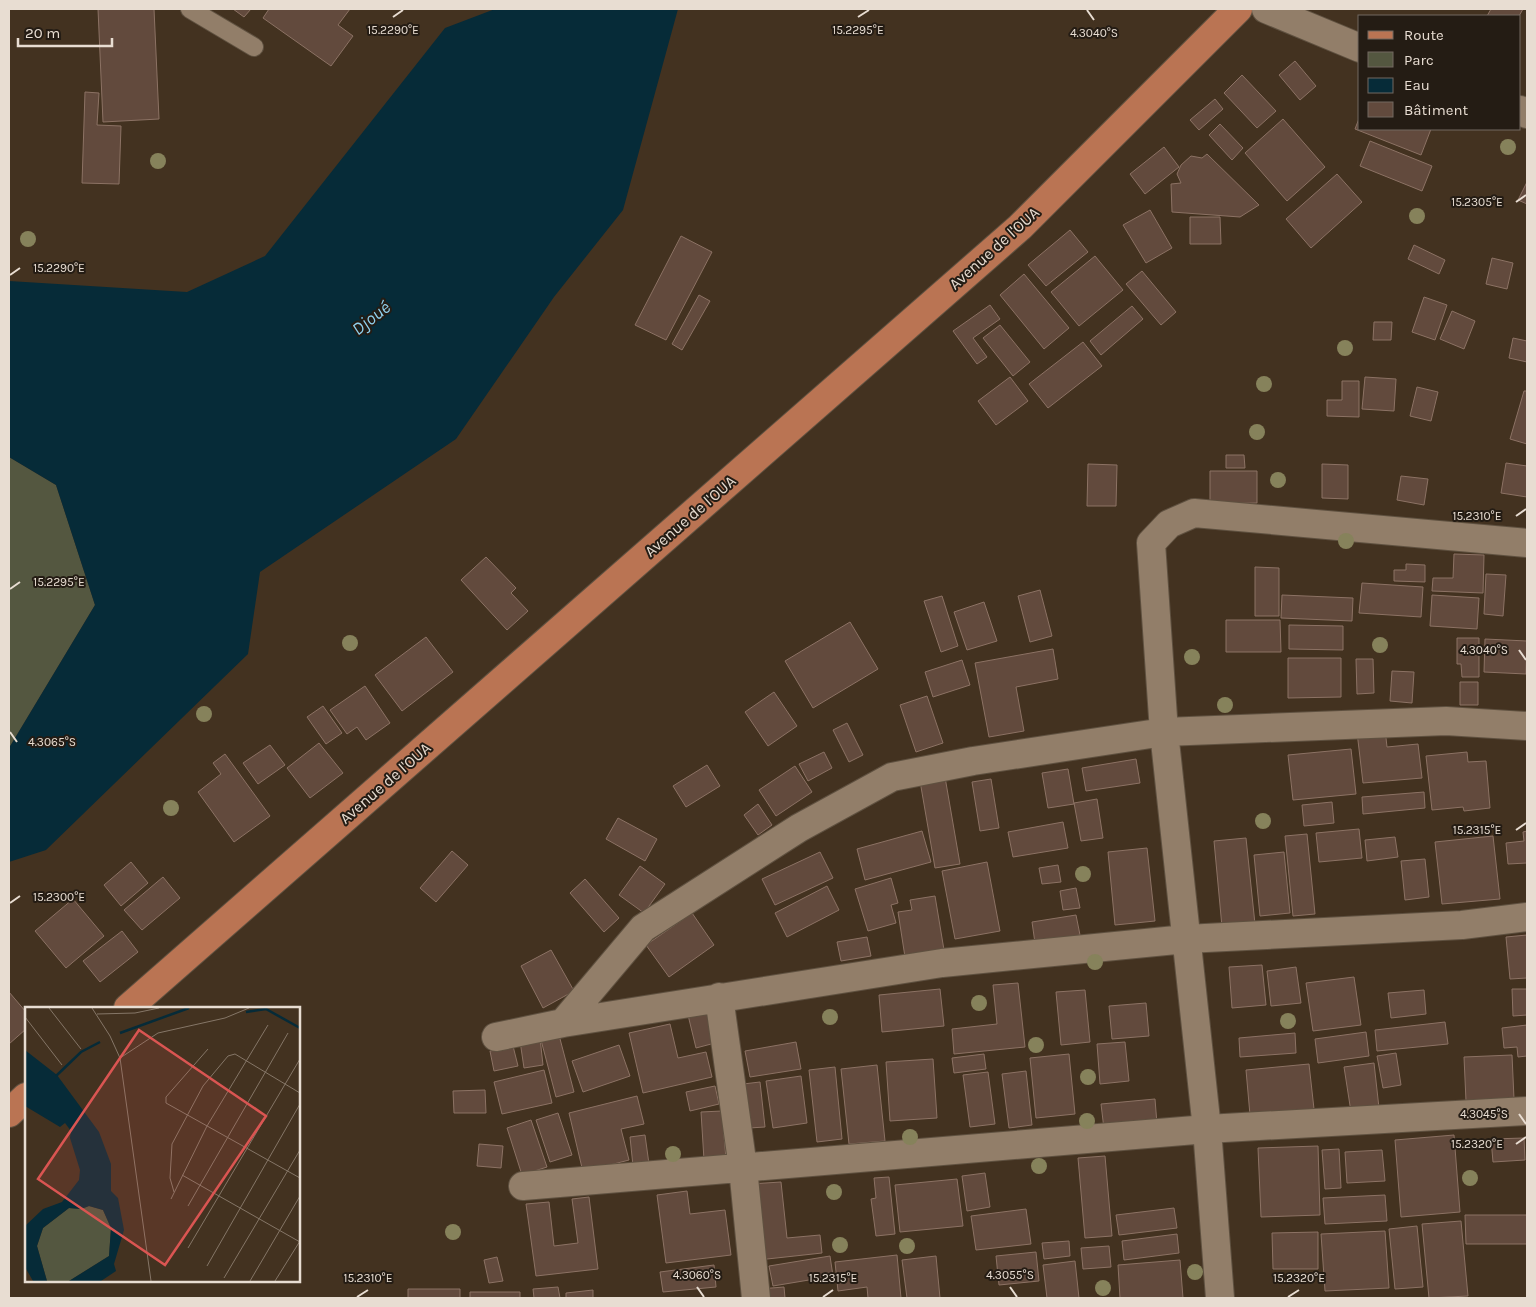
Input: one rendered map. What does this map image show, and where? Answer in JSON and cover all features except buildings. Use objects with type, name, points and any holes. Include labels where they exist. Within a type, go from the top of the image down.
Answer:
[{"type":"main road","name":"Avenue de l'OUA","points":[[129,1007],[1020,227],[1238,9]]},
{"type":"main road","points":[[9,1113],[25,1098]]},
{"type":"street","points":[[1266,9],[1358,47]]},
{"type":"street","points":[[1220,1298],[1207,1128],[1164,732],[1151,543],[1168,524],[1194,513],[1527,543]]},
{"type":"street","points":[[563,1023],[643,928],[799,828],[892,777],[973,761],[1164,732],[1446,721],[1527,726]]},
{"type":"street","points":[[496,1037],[563,1023],[719,997],[942,963],[1186,940],[1462,925],[1527,917]]},
{"type":"street","points":[[719,997],[743,1168],[756,1298]]},
{"type":"street","points":[[523,1186],[1207,1128],[1527,1111]]},
{"type":"lane","points":[[190,9],[254,47]]},
{"type":"green space","points":[[9,457],[56,485],[95,605],[9,748]]},
{"type":"water","name":"Djoué","points":[[495,9],[678,9],[623,210],[554,297],[456,439],[260,572],[248,654],[46,850],[9,862],[9,748],[95,605],[56,485],[9,457],[9,281],[187,292],[265,256],[445,28]]}]
